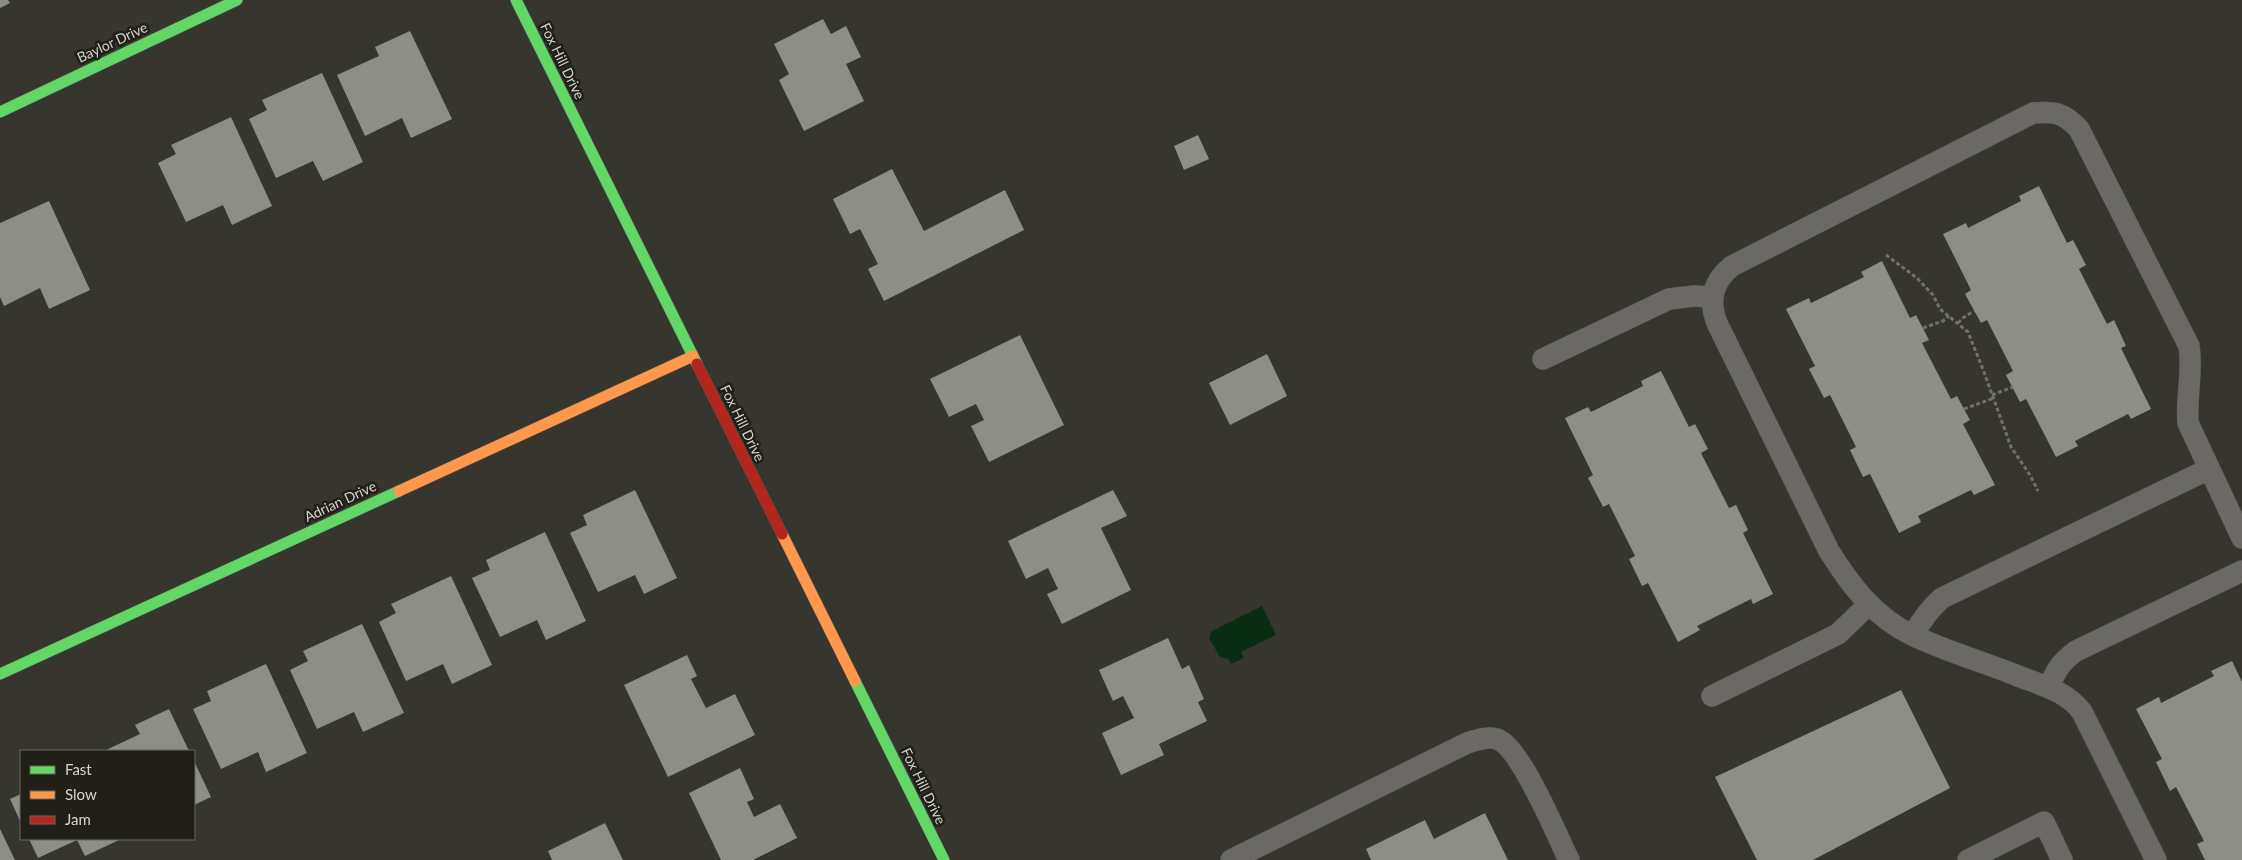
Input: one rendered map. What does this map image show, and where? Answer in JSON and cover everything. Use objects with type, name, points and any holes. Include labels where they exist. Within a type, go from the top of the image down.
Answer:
[{"type":"street","name":"Baylor Drive","points":[[0,112],[237,0]]},
{"type":"street","name":"Fox Hill Drive","points":[[516,0],[944,860]]},
{"type":"street","name":"Adrian Drive","points":[[0,674],[693,356]]},
{"type":"lane","points":[[2156,860],[2082,712],[2075,702],[2049,688],[1913,636],[1891,623],[1868,605],[1829,552],[1717,323],[1712,310],[1715,284],[1732,266],[2033,113],[2057,113],[2068,117],[2079,129],[2189,346],[2191,363],[2187,412],[2188,424],[2242,538]]},
{"type":"lane","points":[[1542,359],[1669,299],[1694,296],[1712,297]]},
{"type":"lane","points":[[1913,636],[1924,617],[1942,598],[2209,469]]},
{"type":"lane","points":[[2049,688],[2055,671],[2064,660],[2076,651],[2242,571]]},
{"type":"lane","points":[[1712,696],[1838,634],[1868,605]]},
{"type":"lane","points":[[1241,858],[1467,742],[1482,738],[1498,740],[1512,750],[1522,766],[1569,860]]},
{"type":"lane","points":[[1968,860],[2044,822],[2062,860]]},
{"type":"path","points":[[1886,255],[1917,278],[1933,295],[1940,309],[1968,332],[2012,448],[2030,474],[2038,492]]},
{"type":"path","points":[[1958,324],[1974,311]]},
{"type":"path","points":[[1923,328],[1943,321],[1949,316]]},
{"type":"path","points":[[1964,408],[1993,397],[2012,387]]},
{"type":"shaded area","points":[[1262,606],[1276,635],[1241,652],[1244,658],[1231,664],[1228,659],[1220,657],[1209,638],[1212,631]]},
{"type":"building","points":[[0,0],[8,0],[10,3],[0,8]]},
{"type":"building","points":[[823,19],[831,34],[846,26],[861,57],[846,64],[864,101],[804,131],[779,80],[789,74],[774,44]]},
{"type":"building","points":[[410,31],[452,119],[411,138],[402,118],[365,136],[337,75],[379,56],[375,47]]},
{"type":"building","points":[[322,73],[363,162],[323,181],[313,161],[276,178],[249,119],[267,110],[262,100]]},
{"type":"building","points":[[231,117],[272,206],[232,225],[223,205],[186,222],[158,163],[176,154],[171,145]]},
{"type":"building","points":[[1198,135],[1209,159],[1184,170],[1174,146]]},
{"type":"building","points":[[892,169],[924,231],[1005,190],[1024,230],[884,301],[868,269],[878,264],[860,229],[850,234],[833,199]]},
{"type":"building","points":[[2039,186],[2067,243],[2073,240],[2086,265],[2079,269],[2107,324],[2114,320],[2126,346],[2121,348],[2151,409],[2131,419],[2128,414],[2075,441],[2078,446],[2056,457],[2026,399],[2020,402],[2006,375],[2013,371],[1987,320],[1981,323],[1965,294],[1971,290],[1943,234],[1966,223],[1968,228],[2021,201],[2019,196]]},
{"type":"building","points":[[49,201],[90,290],[49,309],[40,288],[4,306],[0,297],[0,223]]},
{"type":"building","points":[[1882,261],[1910,318],[1916,315],[1929,340],[1922,343],[1951,399],[1957,396],[1970,420],[1963,424],[1995,485],[1974,495],[1971,490],[1918,516],[1921,522],[1899,533],[1870,474],[1863,477],[1850,450],[1856,447],[1830,395],[1824,398],[1809,369],[1815,366],[1786,309],[1809,298],[1811,303],[1864,277],[1861,272]]},
{"type":"building","points":[[1020,335],[1064,425],[989,462],[971,426],[984,420],[976,404],[949,417],[930,379]]},
{"type":"building","points":[[1267,354],[1287,396],[1230,425],[1209,383]]},
{"type":"building","points":[[1661,371],[1689,427],[1695,424],[1708,449],[1701,453],[1729,508],[1736,505],[1748,530],[1743,533],[1773,594],[1753,604],[1751,599],[1697,626],[1700,630],[1678,642],[1648,583],[1642,586],[1629,559],[1635,556],[1609,504],[1603,507],[1588,478],[1593,475],[1565,418],[1588,407],[1591,412],[1643,386],[1641,381]]},
{"type":"building","points":[[635,490],[677,578],[644,594],[635,575],[598,592],[570,533],[587,525],[583,515]]},
{"type":"building","points":[[1113,490],[1127,516],[1101,528],[1131,590],[1062,624],[1047,594],[1058,589],[1048,568],[1026,579],[1008,541]]},
{"type":"building","points":[[545,532],[586,621],[546,640],[537,620],[500,637],[472,578],[490,570],[486,560]]},
{"type":"building","points":[[451,576],[492,665],[452,684],[443,664],[406,681],[379,622],[396,613],[391,604]]},
{"type":"building","points":[[362,624],[404,713],[363,732],[354,712],[317,729],[290,670],[308,661],[303,651]]},
{"type":"building","points":[[1168,638],[1182,669],[1189,665],[1204,699],[1198,702],[1207,721],[1159,744],[1164,755],[1121,775],[1102,733],[1134,718],[1123,696],[1113,701],[1099,670]]},
{"type":"building","points":[[687,655],[697,676],[691,679],[706,708],[735,694],[755,735],[668,777],[624,685]]},
{"type":"building","points":[[2232,661],[2242,682],[2242,860],[2205,860],[2197,844],[2204,841],[2176,787],[2170,791],[2156,762],[2162,759],[2136,709],[2159,697],[2161,703],[2214,676],[2211,671]]},
{"type":"building","points":[[266,664],[307,753],[266,772],[258,752],[221,769],[193,709],[211,701],[207,691]]},
{"type":"building","points":[[1901,690],[1950,788],[1813,860],[1757,860],[1715,777]]},
{"type":"building","points":[[169,709],[189,750],[106,750],[140,734],[135,725]]},
{"type":"building","points":[[195,763],[211,797],[195,805]]},
{"type":"building","points":[[740,768],[754,799],[747,802],[754,817],[780,804],[797,838],[753,860],[721,860],[689,793]]},
{"type":"building","points":[[20,794],[20,821],[10,799]]},
{"type":"building","points":[[1485,813],[1508,860],[1371,860],[1366,849],[1425,820],[1434,839]]},
{"type":"building","points":[[605,823],[623,860],[552,860],[548,851]]},
{"type":"building","points":[[0,829],[15,860],[0,860]]},
{"type":"building","points":[[29,840],[77,840],[38,858]]},
{"type":"building","points":[[77,840],[119,840],[85,856]]},
{"type":"traffic: fast","points":[[0,112],[237,0]]},
{"type":"traffic: fast","points":[[516,0],[697,364]]},
{"type":"traffic: fast","points":[[0,674],[399,491]]},
{"type":"traffic: fast","points":[[855,681],[944,860]]},
{"type":"traffic: slow","points":[[399,491],[693,356]]},
{"type":"traffic: slow","points":[[782,534],[855,681]]},
{"type":"traffic: jam","points":[[697,364],[782,534]]}]
